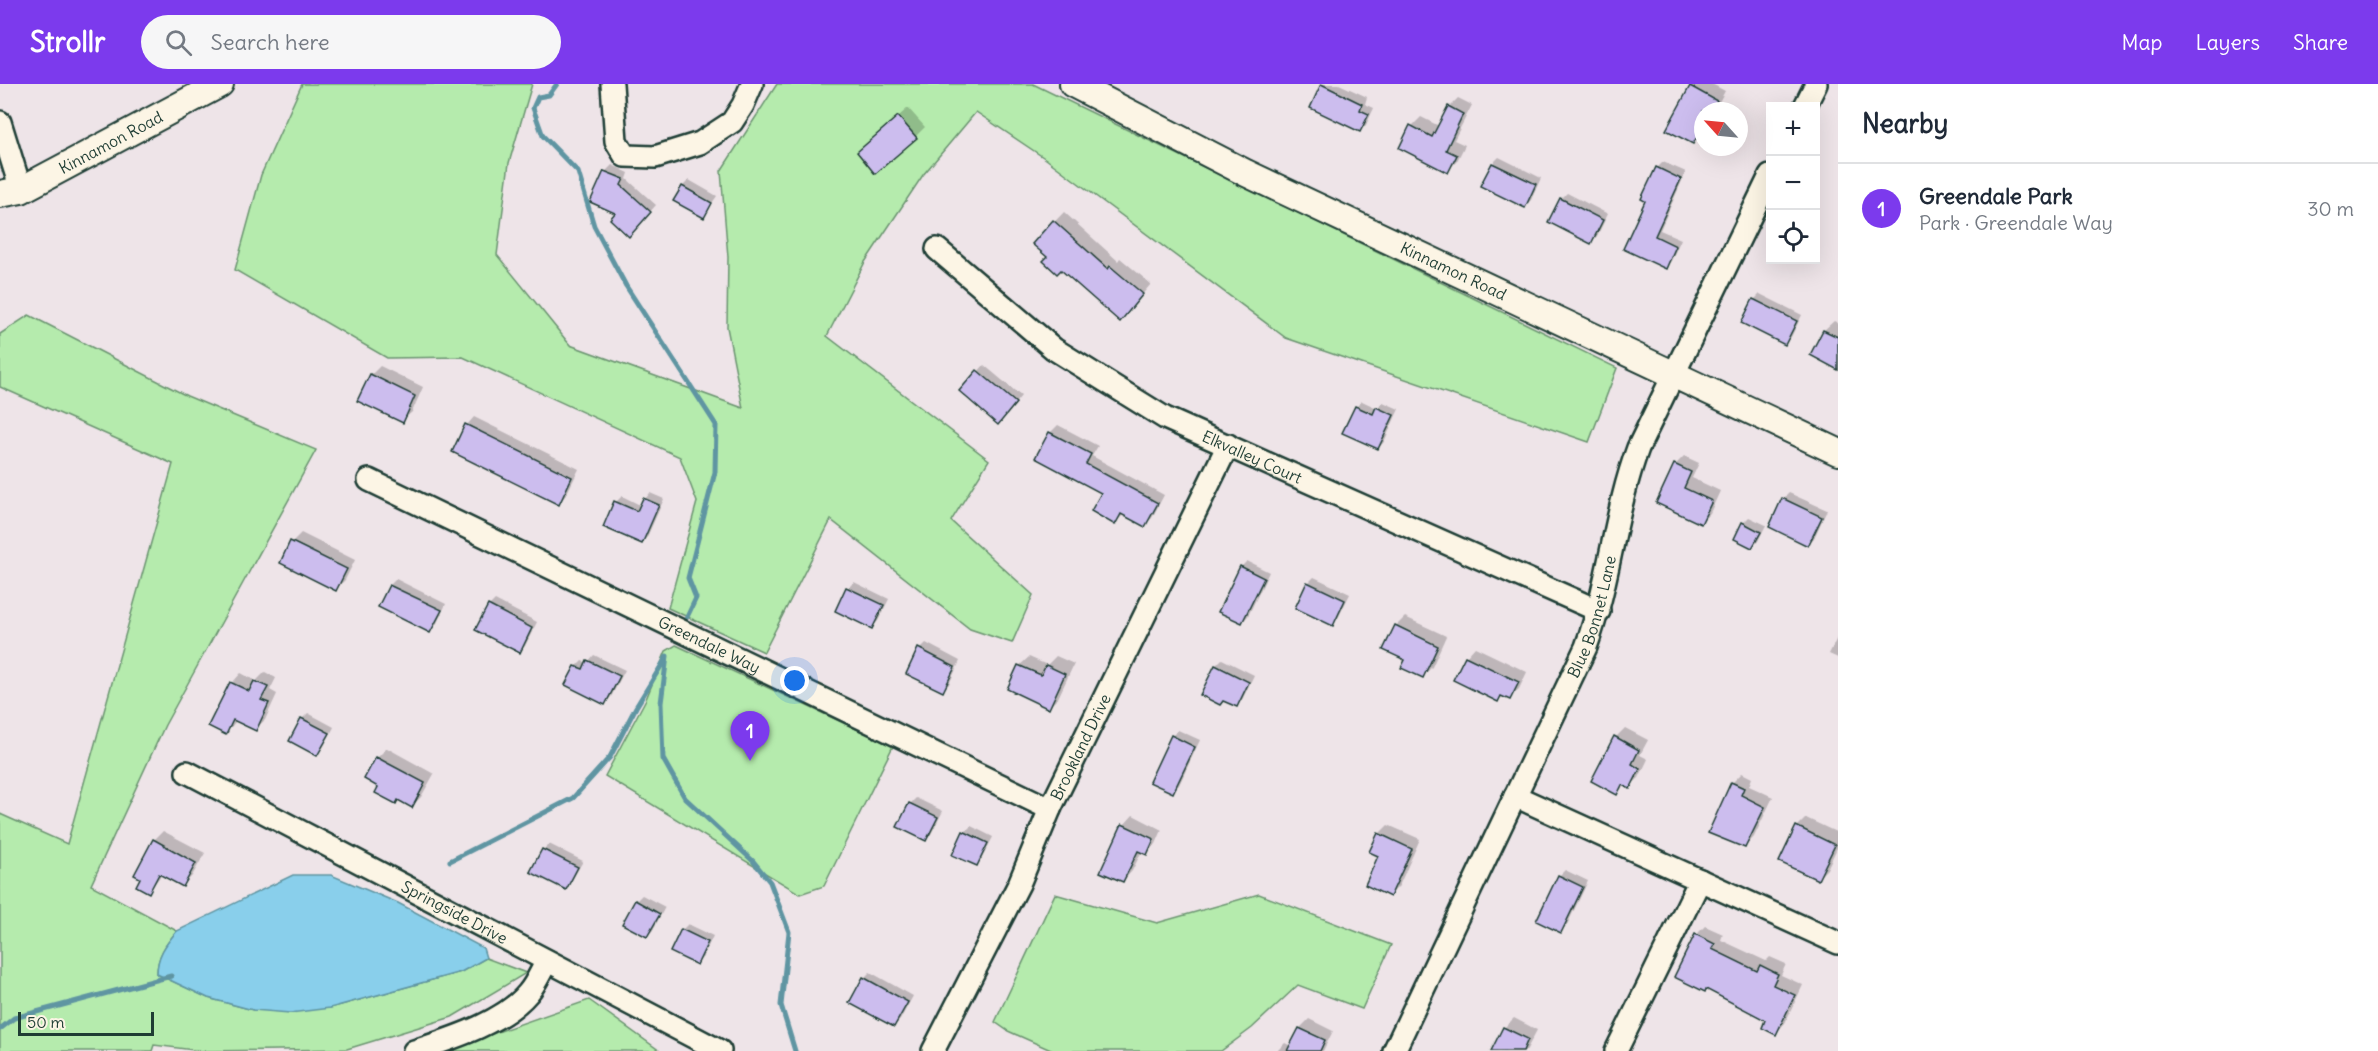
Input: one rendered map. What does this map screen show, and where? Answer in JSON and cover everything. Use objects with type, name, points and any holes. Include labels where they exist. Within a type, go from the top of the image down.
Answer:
[{"type":"main road","name":"Kinnamon Road","points":[[10,192],[220,84]]},
{"type":"main road","name":"Kinnamon Road","points":[[1073,84],[1246,173],[1838,452]]},
{"type":"street","points":[[612,84],[616,141],[625,156],[655,157],[700,143],[732,122],[743,105],[752,84]]},
{"type":"street","points":[[1807,102],[1816,84]]},
{"type":"street","points":[[0,122],[10,192]]},
{"type":"street","name":"Blue Bonnet Lane","points":[[1394,1051],[1577,666],[1599,610],[1625,484],[1638,448],[1766,184]]},
{"type":"street","name":"Elkvalley Court","points":[[937,249],[1054,349],[1165,418],[1599,610]]},
{"type":"street","name":"Brookland Drive","points":[[933,1051],[1019,884],[1050,809],[1228,445]]},
{"type":"street","name":"Greendale Way","points":[[369,480],[1050,809]]},
{"type":"street","name":"Springside Drive","points":[[187,772],[720,1051]]},
{"type":"street","points":[[1515,796],[1838,943]]},
{"type":"street","points":[[1616,1051],[1700,880]]},
{"type":"street","points":[[414,1051],[449,1039],[502,1015],[528,993],[547,961]]},
{"type":"green space","points":[[302,84],[532,84],[509,163],[497,255],[570,345],[743,408],[727,327],[728,257],[721,171],[777,84],[1033,84],[1617,368],[1589,442],[1286,338],[1046,159],[976,112],[923,175],[865,262],[827,336],[989,460],[951,521],[1033,595],[1012,643],[970,629],[831,520],[764,652],[668,608],[697,502],[680,457],[463,357],[387,358],[235,270],[261,175]]},
{"type":"green space","points":[[29,315],[187,396],[316,450],[165,725],[91,885],[177,931],[162,951],[157,974],[208,998],[253,1010],[330,1008],[461,972],[486,958],[526,973],[452,1017],[347,1049],[202,1051],[154,1045],[152,1051],[0,1051],[0,814],[67,844],[173,464],[0,387],[0,334]]},
{"type":"green space","points":[[676,645],[893,746],[824,886],[800,894],[605,776],[646,699],[666,651]]},
{"type":"green space","points":[[1055,894],[1157,923],[1259,894],[1391,945],[1362,1009],[1298,985],[1252,1028],[1221,1051],[1053,1051],[1008,1031],[995,1022]]},
{"type":"green space","points":[[589,1000],[660,1051],[443,1051]]},
{"type":"water","points":[[293,875],[331,875],[398,903],[483,948],[486,958],[461,972],[330,1008],[290,1013],[253,1010],[208,998],[157,974],[162,951],[177,931]]},
{"type":"building","points":[[1321,84],[1362,104],[1360,110],[1369,114],[1360,132],[1310,108]]},
{"type":"building","points":[[1690,86],[1717,101],[1694,102],[1693,144],[1666,130]]},
{"type":"building","points":[[1448,106],[1463,114],[1446,150],[1457,155],[1448,173],[1399,148],[1410,125],[1432,137]]},
{"type":"building","points":[[898,116],[917,138],[875,174],[857,152]]},
{"type":"building","points":[[1492,163],[1536,184],[1525,208],[1480,186]]},
{"type":"building","points":[[1656,167],[1681,179],[1655,236],[1676,246],[1666,269],[1623,249],[1645,201],[1641,199]]},
{"type":"building","points":[[604,171],[624,179],[621,185],[651,212],[629,237],[610,219],[615,213],[590,202]]},
{"type":"building","points":[[682,186],[712,203],[704,218],[673,201]]},
{"type":"building","points":[[1560,198],[1603,220],[1591,244],[1548,222]]},
{"type":"building","points":[[1053,220],[1108,269],[1110,266],[1143,294],[1120,322],[1061,270],[1057,274],[1043,261],[1047,257],[1032,244]]},
{"type":"building","points":[[1753,299],[1797,321],[1785,345],[1741,323]]},
{"type":"building","points":[[1823,330],[1838,337],[1838,370],[1810,355]]},
{"type":"building","points":[[977,370],[1016,403],[998,425],[959,391]]},
{"type":"building","points":[[370,374],[415,396],[403,423],[357,401]]},
{"type":"building","points":[[1355,406],[1373,414],[1376,407],[1394,415],[1378,449],[1342,433]]},
{"type":"building","points":[[465,424],[572,477],[559,505],[452,452]]},
{"type":"building","points":[[1049,432],[1091,454],[1086,464],[1158,503],[1145,527],[1121,514],[1115,525],[1091,511],[1101,493],[1035,458]]},
{"type":"building","points":[[1674,464],[1691,472],[1684,488],[1712,501],[1701,524],[1656,503]]},
{"type":"building","points":[[643,498],[659,505],[642,544],[603,527],[614,501],[637,511]]},
{"type":"building","points":[[1782,498],[1822,517],[1808,546],[1769,527]]},
{"type":"building","points":[[1742,522],[1761,532],[1752,548],[1734,539]]},
{"type":"building","points":[[290,541],[347,569],[336,591],[280,563]]},
{"type":"building","points":[[1240,566],[1264,578],[1242,623],[1218,612]]},
{"type":"building","points":[[1307,582],[1345,600],[1333,626],[1295,608]]},
{"type":"building","points":[[389,585],[442,610],[430,633],[378,607]]},
{"type":"building","points":[[846,587],[884,605],[872,629],[835,611]]},
{"type":"building","points":[[488,605],[532,628],[520,653],[475,630]]},
{"type":"building","points":[[1395,625],[1438,646],[1423,678],[1401,668],[1405,660],[1383,650]]},
{"type":"building","points":[[918,648],[955,667],[943,692],[906,674]]},
{"type":"building","points":[[1465,656],[1519,682],[1510,700],[1501,696],[1498,702],[1453,680]]},
{"type":"building","points":[[587,660],[620,676],[605,705],[565,685],[575,666],[583,669]]},
{"type":"building","points":[[1018,665],[1041,675],[1046,665],[1065,674],[1049,709],[1007,689]]},
{"type":"building","points":[[1215,665],[1249,682],[1237,707],[1223,701],[1220,705],[1200,695]]},
{"type":"building","points":[[254,681],[268,687],[261,700],[269,703],[256,731],[233,720],[226,735],[208,726],[230,682],[249,691]]},
{"type":"building","points":[[301,718],[330,733],[317,756],[289,741]]},
{"type":"building","points":[[1171,735],[1195,747],[1173,793],[1149,782]]},
{"type":"building","points":[[1614,736],[1639,750],[1632,764],[1640,769],[1630,789],[1622,785],[1617,795],[1591,781]]},
{"type":"building","points":[[376,757],[425,783],[412,808],[398,800],[396,804],[375,793],[378,787],[364,779]]},
{"type":"building","points":[[1731,782],[1744,788],[1741,795],[1765,807],[1745,848],[1708,833]]},
{"type":"building","points":[[909,803],[938,817],[926,841],[897,827]]},
{"type":"building","points":[[1122,824],[1154,839],[1147,855],[1138,851],[1123,882],[1100,872]]},
{"type":"building","points":[[1796,826],[1835,845],[1818,880],[1779,862]]},
{"type":"building","points":[[963,831],[988,843],[977,866],[952,855]]},
{"type":"building","points":[[1378,833],[1412,849],[1390,897],[1365,885],[1378,856],[1369,852]]},
{"type":"building","points":[[153,839],[196,863],[183,887],[159,874],[149,893],[136,886],[140,878],[134,875]]},
{"type":"building","points":[[542,849],[578,867],[566,890],[530,872]]},
{"type":"building","points":[[1558,875],[1583,887],[1561,933],[1536,921]]},
{"type":"building","points":[[635,900],[660,914],[647,937],[622,924]]},
{"type":"building","points":[[681,929],[708,942],[697,965],[670,952]]},
{"type":"building","points":[[1695,934],[1715,944],[1712,949],[1757,971],[1760,965],[1778,974],[1773,985],[1795,995],[1776,1035],[1762,1028],[1765,1020],[1706,989],[1705,992],[1674,977]]},
{"type":"building","points":[[863,977],[908,1002],[894,1027],[849,1003]]},
{"type":"building","points":[[1503,1027],[1528,1039],[1523,1051],[1491,1051]]},
{"type":"building","points":[[1299,1028],[1325,1040],[1320,1051],[1287,1051]]},
{"type":"waterway","points":[[557,84],[549,95],[538,97],[533,108],[543,136],[578,172],[594,226],[626,286],[716,425],[715,472],[688,578],[696,598],[687,617]]},
{"type":"waterway","points":[[667,656],[661,703],[663,759],[685,798],[753,861],[770,882],[789,932],[781,1005],[795,1051]]},
{"type":"waterway","points":[[450,861],[573,798],[610,757],[636,707],[666,658]]},
{"type":"waterway","points":[[0,1029],[14,1018],[171,976]]},
{"type":"place","name":"Greendale Park","points":[[750,761]]}]
